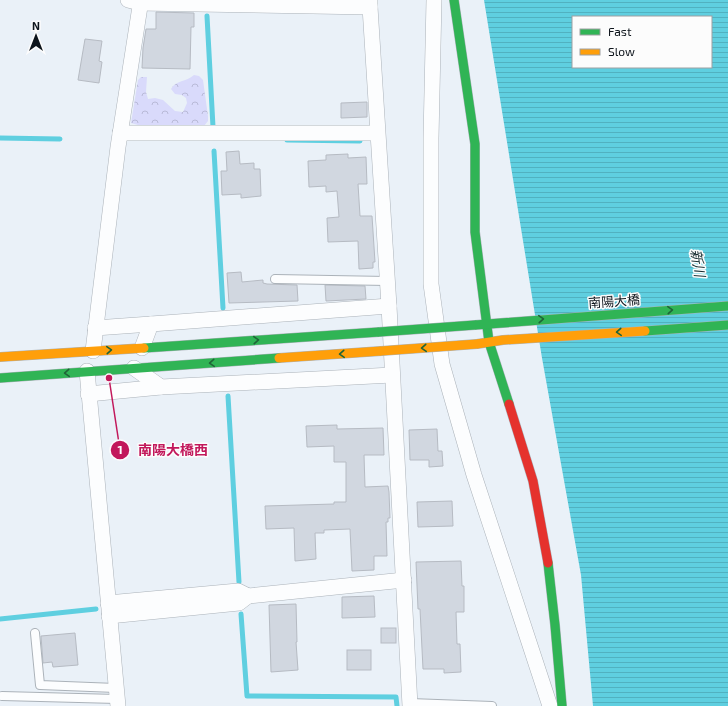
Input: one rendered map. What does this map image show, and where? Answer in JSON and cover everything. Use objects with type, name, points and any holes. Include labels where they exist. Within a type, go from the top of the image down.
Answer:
[{"type":"street","points":[[434,0],[431,138],[431,284],[442,364],[474,475],[550,706]]},
{"type":"street","points":[[454,0],[475,144],[476,232],[486,323],[489,342],[533,481],[547,556],[562,706]]},
{"type":"street","points":[[92,351],[136,1],[370,4],[389,306],[410,704]]},
{"type":"street","points":[[120,133],[377,133]]},
{"type":"street","points":[[96,328],[389,306]]},
{"type":"street","name":"南陽大橋","points":[[0,357],[379,332],[728,306]]},
{"type":"street","points":[[142,348],[151,324]]},
{"type":"street","points":[[0,378],[477,344],[503,340],[728,325]]},
{"type":"street","points":[[134,368],[161,387]]},
{"type":"street","points":[[87,371],[117,698]]},
{"type":"street","points":[[88,394],[161,387],[392,375]]},
{"type":"street","points":[[108,610],[238,591],[248,596],[404,580]]},
{"type":"lane","points":[[275,279],[387,281]]},
{"type":"lane","points":[[35,633],[40,685],[117,698]]},
{"type":"lane","points":[[2,696],[117,698]]},
{"type":"lane","points":[[410,704],[492,706]]},
{"type":"green space","points":[[194,75],[199,76],[203,80],[208,116],[208,121],[204,126],[138,125],[131,123],[138,80],[141,77],[147,77],[146,92],[148,99],[155,98],[163,100],[175,111],[183,112],[187,103],[186,98],[182,95],[175,94],[171,89],[178,82],[188,79]]},
{"type":"water","name":"新川","points":[[484,0],[728,0],[728,706],[593,706],[581,575],[542,358]]},
{"type":"building","points":[[156,12],[194,13],[194,27],[191,27],[190,69],[142,68],[146,29],[156,29]]},
{"type":"building","points":[[85,39],[102,41],[99,61],[102,62],[99,83],[78,80]]},
{"type":"building","points":[[367,102],[367,117],[341,118],[341,103]]},
{"type":"building","points":[[239,151],[240,164],[254,163],[254,169],[260,169],[261,196],[241,198],[241,194],[222,195],[221,171],[227,171],[226,152]]},
{"type":"building","points":[[348,154],[348,158],[366,157],[367,184],[358,184],[360,216],[372,216],[375,262],[373,262],[373,268],[359,269],[358,241],[328,242],[327,218],[339,217],[337,191],[326,192],[326,186],[309,187],[308,161],[326,160],[326,155]]},
{"type":"building","points":[[241,272],[242,282],[263,280],[263,283],[267,284],[297,285],[298,301],[229,303],[227,273]]},
{"type":"building","points":[[325,285],[365,286],[366,299],[326,301]]},
{"type":"building","points":[[337,425],[337,429],[383,428],[384,455],[364,455],[365,487],[388,486],[389,492],[390,518],[388,518],[388,522],[386,522],[387,556],[374,556],[374,570],[352,571],[350,529],[324,530],[324,533],[315,533],[316,559],[295,561],[294,528],[266,529],[265,506],[334,504],[334,502],[346,502],[346,462],[334,462],[334,446],[307,447],[306,426]]},
{"type":"building","points":[[437,429],[438,451],[442,451],[443,466],[429,467],[429,460],[410,460],[409,430]]},
{"type":"building","points":[[452,501],[453,526],[418,527],[417,502]]},
{"type":"building","points":[[461,561],[462,586],[464,586],[464,612],[456,612],[457,644],[460,644],[461,672],[444,673],[444,669],[423,669],[416,562]]},
{"type":"building","points":[[374,596],[375,617],[342,618],[342,597]]},
{"type":"building","points":[[296,604],[298,670],[271,672],[269,605]]},
{"type":"building","points":[[381,628],[396,628],[396,643],[381,643]]},
{"type":"building","points":[[75,633],[78,665],[53,667],[52,662],[43,663],[41,636]]},
{"type":"building","points":[[347,650],[371,650],[371,670],[347,670]]},
{"type":"waterway","points":[[207,16],[213,127]]},
{"type":"waterway","points":[[0,138],[60,139]]},
{"type":"waterway","points":[[287,140],[360,141]]},
{"type":"waterway","points":[[214,151],[223,308]]},
{"type":"waterway","points":[[228,396],[239,582]]},
{"type":"waterway","points":[[0,619],[96,609]]},
{"type":"waterway","points":[[241,614],[247,696],[396,697],[397,706]]},
{"type":"traffic: fast","points":[[454,0],[475,144],[475,232],[489,342],[509,404]]},
{"type":"traffic: fast","points":[[475,325],[728,306]]},
{"type":"traffic: fast","points":[[379,332],[475,325]]},
{"type":"traffic: fast","points":[[645,331],[728,325]]},
{"type":"traffic: fast","points":[[144,348],[379,332]]},
{"type":"traffic: fast","points":[[0,378],[279,358]]},
{"type":"traffic: fast","points":[[548,563],[562,706]]},
{"type":"traffic: slow","points":[[477,344],[503,340],[645,331]]},
{"type":"traffic: slow","points":[[381,351],[477,344]]},
{"type":"traffic: slow","points":[[0,357],[144,348]]},
{"type":"traffic: slow","points":[[279,358],[381,351]]},
{"type":"traffic: jam","points":[[509,404],[533,481],[548,563]]},
{"type":"place","name":"南陽大橋西","points":[[109,378]]}]
